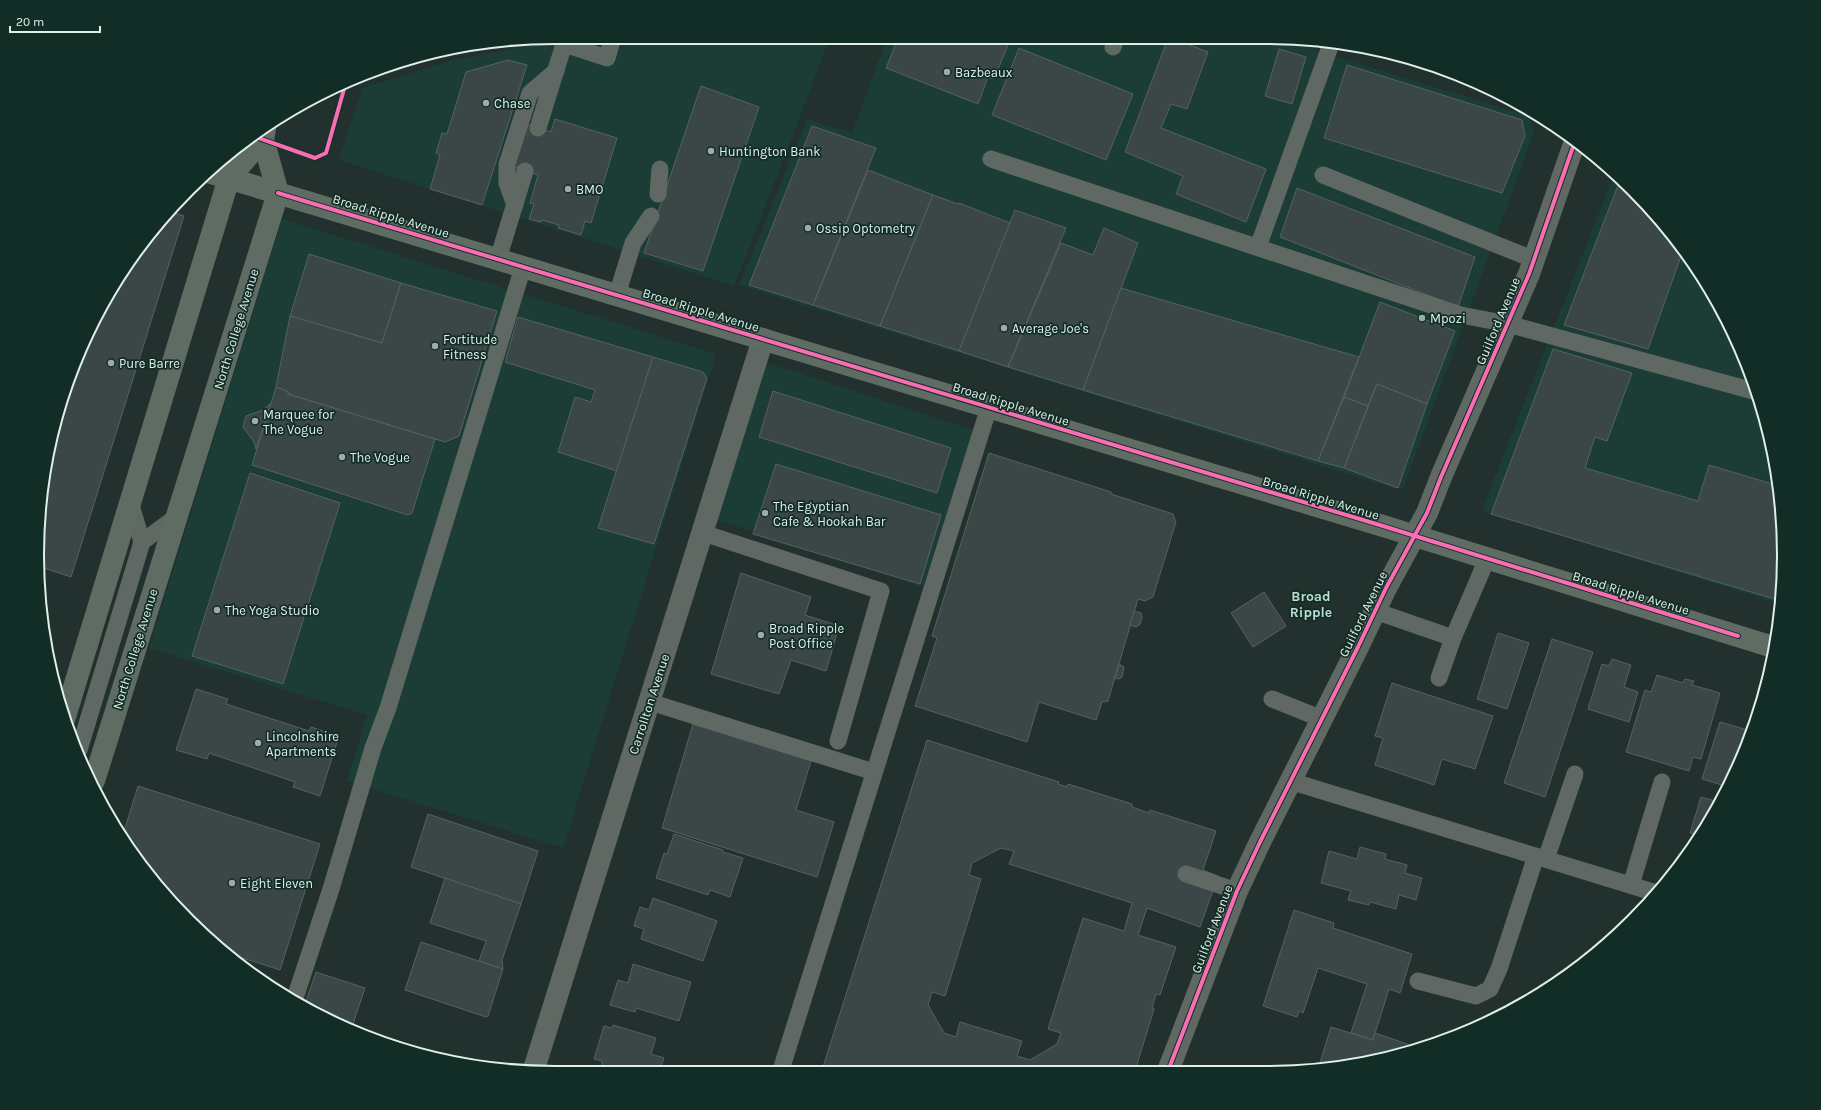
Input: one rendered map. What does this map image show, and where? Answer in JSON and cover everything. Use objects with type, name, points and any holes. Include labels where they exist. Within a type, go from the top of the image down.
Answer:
[{"type":"street","points":[[264,135],[278,193]]},
{"type":"street","points":[[68,708],[130,502],[220,176],[258,139]]},
{"type":"street","name":"Guilford Avenue","points":[[1170,1066],[1238,890],[1290,781],[1386,588],[1428,513],[1441,477],[1535,260],[1573,147]]},
{"type":"street","name":"Broad Ripple Avenue","points":[[220,176],[989,407],[1769,646]]},
{"type":"street","name":"North College Avenue","points":[[95,777],[278,193]]},
{"type":"street","name":"Carrollton Avenue","points":[[535,1065],[763,339]]},
{"type":"lane","points":[[538,128],[563,44]]},
{"type":"lane","points":[[566,44],[606,58],[611,44]]},
{"type":"lane","points":[[1258,247],[1330,48]]},
{"type":"lane","points":[[515,205],[507,183],[507,164],[530,93],[556,71]]},
{"type":"lane","points":[[991,159],[1461,315],[1508,324],[1750,390]]},
{"type":"lane","points":[[658,194],[660,169]]},
{"type":"lane","points":[[498,259],[526,172]]},
{"type":"lane","points":[[1323,175],[1535,260]]},
{"type":"lane","points":[[617,295],[633,243],[651,216]]},
{"type":"lane","points":[[296,996],[331,889],[373,748],[388,708],[523,266]]},
{"type":"lane","points":[[782,1066],[989,407]]},
{"type":"lane","points":[[130,502],[142,542],[176,517]]},
{"type":"lane","points":[[703,533],[881,591],[838,741]]},
{"type":"lane","name":"North College Avenue","points":[[81,745],[142,542]]},
{"type":"lane","points":[[1439,678],[1453,638],[1487,559]]},
{"type":"lane","points":[[1375,611],[1453,638]]},
{"type":"lane","points":[[1272,698],[1322,719]]},
{"type":"lane","points":[[650,702],[874,772]]},
{"type":"lane","points":[[1418,981],[1476,996],[1490,989],[1575,774]]},
{"type":"lane","points":[[1290,781],[1651,891]]},
{"type":"lane","points":[[1630,885],[1662,782]]},
{"type":"lane","points":[[1186,874],[1238,890]]},
{"type":"shaded area","points":[[827,44],[734,286],[339,160],[363,88],[456,59],[535,45]]},
{"type":"shaded area","points":[[885,44],[1266,44],[1297,45],[1528,116],[1534,133],[1403,489],[1393,488],[739,285],[807,119],[852,133]]},
{"type":"shaded area","points":[[1612,180],[1650,218],[1691,271],[1709,300],[1738,359],[1760,423],[1773,488],[1777,555],[1775,602],[1486,513],[1483,507]]},
{"type":"shaded area","points":[[282,219],[716,354],[563,848],[347,781],[367,715],[149,648]]},
{"type":"shaded area","points":[[764,362],[974,430],[923,587],[714,519]]},
{"type":"building","name":"Bazbeaux","points":[[896,44],[1008,45],[994,79],[988,77],[978,104],[886,68]]},
{"type":"building","points":[[1166,44],[1188,44],[1208,52],[1187,109],[1171,104],[1161,128],[1266,169],[1246,222],[1176,194],[1183,176],[1125,152]]},
{"type":"building","points":[[1019,48],[1133,94],[1106,160],[992,115]]},
{"type":"building","points":[[1279,49],[1306,57],[1292,104],[1265,96]]},
{"type":"building","name":"Chase","points":[[508,60],[527,65],[482,205],[430,189],[440,155],[436,153],[442,133],[447,134],[466,72]]},
{"type":"building","points":[[1347,65],[1522,120],[1525,136],[1502,193],[1324,138]]},
{"type":"building","name":"Huntington Bank","points":[[701,86],[759,107],[703,271],[644,253]]},
{"type":"building","name":"BMO","points":[[555,119],[617,138],[591,223],[585,221],[581,235],[558,228],[559,225],[542,220],[541,222],[529,219],[534,204],[530,203],[538,175],[514,167],[527,125],[551,132]]},
{"type":"building","name":"Ossip Optometry","points":[[812,126],[876,148],[813,305],[749,285]]},
{"type":"building","points":[[868,170],[933,195],[880,326],[813,305]]},
{"type":"building","points":[[1618,185],[1650,218],[1681,257],[1648,349],[1564,325]]},
{"type":"building","points":[[1297,188],[1475,257],[1458,307],[1280,237]]},
{"type":"building","points":[[933,195],[958,204],[959,203],[1010,223],[959,351],[880,326]]},
{"type":"building","points":[[1015,210],[1066,228],[1008,367],[959,351]]},
{"type":"building","points":[[176,213],[184,216],[71,577],[44,568],[45,522],[48,488],[61,423],[83,359],[112,299],[150,244]]},
{"type":"building","points":[[1104,228],[1138,243],[1083,390],[1008,367],[1061,243],[1093,255]]},
{"type":"building","points":[[309,254],[401,283],[382,343],[290,316]]},
{"type":"building","points":[[401,283],[497,311],[459,436],[445,442],[288,394],[288,392],[276,387],[290,316],[382,343]]},
{"type":"building","points":[[1121,288],[1359,357],[1318,461],[1083,390]]},
{"type":"building","points":[[1380,302],[1455,331],[1427,404],[1377,384],[1368,406],[1344,397]]},
{"type":"building","points":[[518,317],[653,357],[617,471],[558,452],[575,397],[591,402],[595,390],[505,362]]},
{"type":"building","points":[[1553,349],[1632,373],[1607,441],[1595,437],[1585,468],[1698,501],[1709,465],[1772,484],[1777,555],[1775,599],[1491,514]]},
{"type":"building","points":[[653,357],[703,372],[707,378],[654,544],[598,528]]},
{"type":"building","points":[[1377,384],[1427,404],[1398,488],[1344,468]]},
{"type":"building","name":"The Vogue","points":[[276,387],[288,392],[288,394],[435,439],[412,513],[408,515],[252,465]]},
{"type":"building","points":[[773,391],[951,448],[937,493],[759,437]]},
{"type":"building","points":[[1344,397],[1368,406],[1344,468],[1318,461]]},
{"type":"building","name":"Marquee for The Vogue","points":[[271,403],[256,449],[254,442],[243,427],[246,416],[263,410]]},
{"type":"building","points":[[989,453],[1111,492],[1111,494],[1173,514],[1176,522],[1153,597],[1145,601],[1138,599],[1108,701],[1102,702],[1096,720],[1039,702],[1027,742],[915,706],[937,638],[932,636]]},
{"type":"building","points":[[776,464],[941,515],[920,584],[753,534]]},
{"type":"building","points":[[250,473],[340,503],[283,684],[192,656]]},
{"type":"building","points":[[741,573],[811,597],[805,615],[839,626],[826,671],[791,660],[779,694],[711,674]]},
{"type":"building","points":[[1264,592],[1286,626],[1253,647],[1231,613]]},
{"type":"building","points":[[1134,611],[1141,613],[1142,617],[1140,624],[1136,627],[1130,625]]},
{"type":"building","points":[[1498,633],[1529,643],[1507,709],[1477,699]]},
{"type":"building","points":[[1552,639],[1593,652],[1545,797],[1504,783]]},
{"type":"building","points":[[1612,659],[1631,665],[1624,687],[1638,692],[1629,722],[1588,709],[1602,664],[1609,666]]},
{"type":"building","points":[[1119,664],[1124,667],[1122,677],[1119,679],[1115,678]]},
{"type":"building","points":[[1657,675],[1683,683],[1685,679],[1694,681],[1692,685],[1720,693],[1701,759],[1693,757],[1689,771],[1626,752],[1645,690],[1651,692]]},
{"type":"building","points":[[1392,683],[1493,716],[1475,769],[1442,759],[1434,785],[1375,765],[1383,738],[1375,736]]},
{"type":"building","name":"Lincolnshire Apartments","points":[[196,689],[228,699],[226,704],[309,731],[311,727],[339,736],[320,796],[293,787],[295,782],[209,753],[207,759],[176,750]]},
{"type":"building","points":[[1720,722],[1746,730],[1722,785],[1702,779]]},
{"type":"building","points":[[693,724],[811,761],[796,810],[834,822],[817,877],[662,828]]},
{"type":"building","points":[[927,740],[1059,782],[1058,784],[1067,787],[1068,784],[1132,804],[1132,807],[1149,813],[1150,810],[1216,831],[1203,870],[1218,876],[1200,927],[1147,908],[1138,935],[1176,947],[1160,995],[1156,994],[1152,1008],[1154,1009],[1137,1066],[823,1066]],"holes":[[[1001,848],[1014,851],[1009,864],[1132,903],[1124,931],[1083,918],[1048,1029],[1061,1033],[1057,1044],[1030,1060],[1017,1056],[1022,1041],[960,1022],[956,1037],[944,1033],[928,1005],[932,992],[945,996],[981,879],[969,875],[972,863]]]},
{"type":"building","name":"Eight Eleven","points":[[138,786],[320,844],[280,970],[241,957],[218,939],[171,892],[124,830]]},
{"type":"building","points":[[1701,797],[1714,801],[1694,834],[1690,833]]},
{"type":"building","points":[[428,814],[538,851],[521,904],[411,867]]},
{"type":"building","points":[[674,834],[743,858],[730,897],[710,890],[708,895],[656,878],[664,853],[667,854]]},
{"type":"building","points":[[1360,847],[1386,854],[1385,859],[1407,865],[1405,873],[1422,878],[1416,900],[1399,895],[1396,909],[1370,902],[1369,905],[1348,900],[1351,891],[1321,883],[1329,851],[1357,859]]},
{"type":"building","points":[[445,878],[521,904],[502,960],[503,969],[479,961],[486,941],[430,923]]},
{"type":"building","points":[[653,898],[717,921],[703,961],[641,939],[644,929],[634,926],[640,907],[649,910]]},
{"type":"building","points":[[1294,910],[1334,923],[1333,928],[1412,954],[1400,993],[1389,989],[1373,1040],[1351,1033],[1367,984],[1318,968],[1303,1013],[1299,1011],[1297,1017],[1263,1006]]},
{"type":"building","points":[[421,942],[503,969],[488,1016],[486,1017],[405,990]]},
{"type":"building","points":[[633,964],[691,982],[679,1021],[636,1008],[635,1012],[610,1005],[618,980],[628,983]]},
{"type":"building","points":[[316,972],[365,988],[353,1024],[306,1001]]},
{"type":"building","points":[[613,1025],[656,1038],[651,1054],[664,1058],[661,1066],[605,1066],[602,1065],[602,1061],[594,1059],[604,1026],[612,1028]]},
{"type":"building","points":[[1331,1027],[1373,1040],[1375,1033],[1410,1045],[1366,1056],[1320,1063]]},
{"type":"cycle path","points":[[260,138],[315,158],[326,153],[344,90]]},
{"type":"cycle path","points":[[1170,1066],[1237,891],[1386,588],[1427,513],[1441,477],[1529,274],[1573,147]]},
{"type":"cycle path","points":[[278,193],[1383,526],[1738,636]]},
{"type":"place","name":"Bazbeaux","points":[[947,72]]},
{"type":"place","name":"Chase","points":[[486,103]]},
{"type":"place","name":"Huntington Bank","points":[[711,151]]},
{"type":"place","name":"BMO","points":[[568,189]]},
{"type":"place","name":"Ossip Optometry","points":[[808,228]]},
{"type":"place","name":"Mpozi","points":[[1422,318]]},
{"type":"place","name":"Average Joe's","points":[[1004,328]]},
{"type":"place","name":"Fortitude Fitness","points":[[435,346]]},
{"type":"place","name":"Pure Barre","points":[[111,363]]},
{"type":"place","name":"Marquee for The Vogue","points":[[255,421]]},
{"type":"place","name":"The Vogue","points":[[342,457]]},
{"type":"place","name":"The Egyptian Cafe & Hookah Bar","points":[[765,513]]},
{"type":"place","name":"The Yoga Studio","points":[[217,610]]},
{"type":"place","name":"Broad Ripple Post Office","points":[[761,635]]},
{"type":"place","name":"Lincolnshire Apartments","points":[[258,743]]},
{"type":"place","name":"Eight Eleven","points":[[232,883]]},
{"type":"district","name":"Broad Ripple","points":[[1311,604]]}]
